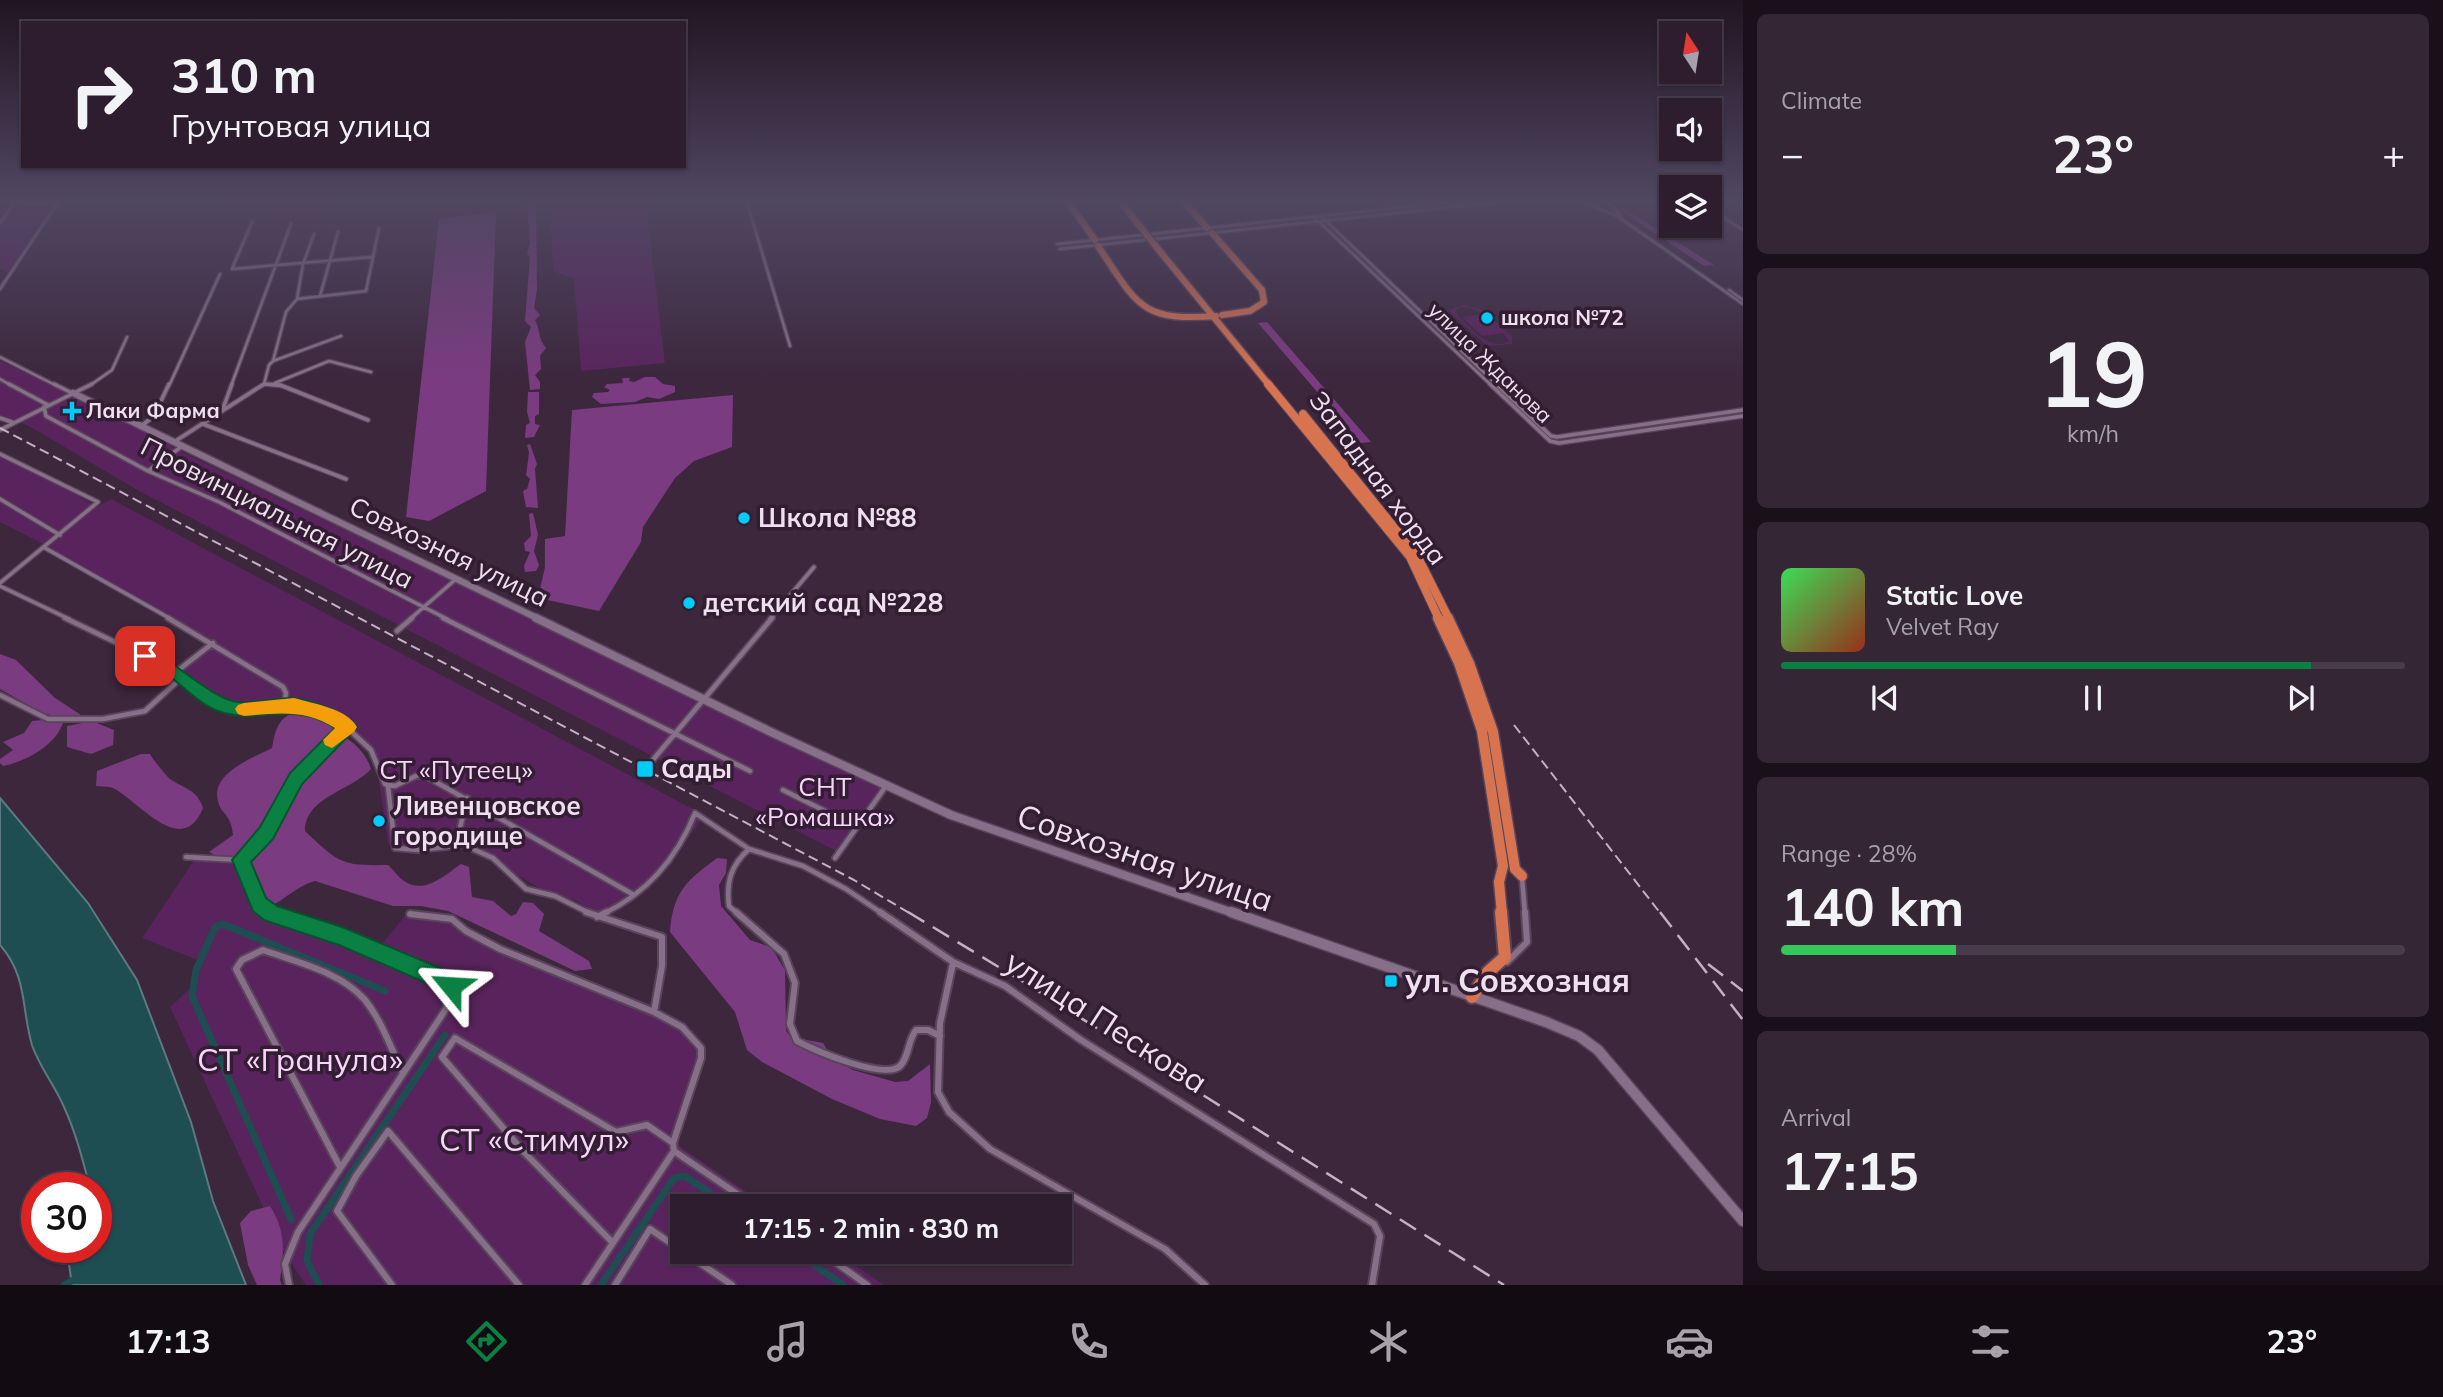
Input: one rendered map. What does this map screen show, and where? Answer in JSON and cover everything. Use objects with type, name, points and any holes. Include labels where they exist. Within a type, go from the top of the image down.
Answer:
[{"type":"highway","points":[[1107,259],[1140,305],[1150,313],[1170,319],[1219,316],[1260,307],[1264,302],[1262,290],[1235,259]]},
{"type":"highway","name":"Западная хорда","points":[[1171,259],[1418,557],[1469,663],[1493,732],[1513,871]]},
{"type":"highway","name":"Западная хорда","points":[[1219,316],[1410,557],[1459,663],[1482,731],[1513,871]]},
{"type":"highway","points":[[1472,997],[1488,972],[1505,957],[1499,882],[1513,871]]},
{"type":"street","points":[[0,289],[20,259]]},
{"type":"street","points":[[236,259],[232,269],[356,259]]},
{"type":"street","points":[[222,411],[274,267],[280,259]]},
{"type":"street","points":[[264,384],[286,312],[297,299],[305,259]]},
{"type":"street","points":[[320,296],[331,259]]},
{"type":"street","points":[[297,299],[366,291],[373,259]]},
{"type":"street","points":[[764,259],[790,346]]},
{"type":"street","name":"улица Жданова","points":[[1361,259],[1532,426],[1547,439],[1557,441]]},
{"type":"street","name":"улица Жданова","points":[[1366,259],[1557,441]]},
{"type":"street","points":[[1680,259],[1743,302]]},
{"type":"street","points":[[1682,259],[1743,302]]},
{"type":"street","points":[[140,428],[158,409],[220,274]]},
{"type":"street","points":[[0,277],[6,279]]},
{"type":"street","points":[[273,360],[341,336]]},
{"type":"street","points":[[0,430],[102,379],[112,370],[127,337]]},
{"type":"street","name":"Совхозная улица","points":[[0,357],[140,428],[951,815],[1546,1022],[1579,1037],[1598,1050],[1624,1077],[1743,1221]]},
{"type":"street","points":[[271,384],[329,361],[371,372]]},
{"type":"street","name":"Провинциальная улица","points":[[0,379],[46,406],[46,416],[148,471],[219,502],[750,771]]},
{"type":"street","points":[[148,471],[203,424],[264,384],[280,385],[368,420]]},
{"type":"street","points":[[1557,441],[1743,410]]},
{"type":"street","points":[[1557,441],[1743,416]]},
{"type":"street","points":[[0,418],[13,423]]},
{"type":"street","points":[[203,424],[346,478]]},
{"type":"street","points":[[0,454],[98,502],[0,584],[176,672],[220,705],[240,709],[294,705],[330,715],[348,727],[377,760],[380,776],[388,785],[395,848],[418,850],[464,845],[493,858],[526,888],[555,896],[597,917],[662,937],[662,966],[654,1012]]},
{"type":"street","points":[[0,499],[60,535]]},
{"type":"street","points":[[45,548],[213,643],[283,687],[286,694],[284,705]]},
{"type":"street","points":[[652,761],[814,567]]},
{"type":"street","name":"Провинциальная улица","points":[[397,631],[456,579]]},
{"type":"street","points":[[176,672],[213,643]]},
{"type":"street","points":[[0,695],[48,719],[103,719],[145,711],[183,677]]},
{"type":"street","points":[[241,860],[266,833],[296,779],[332,740],[348,727]]},
{"type":"street","points":[[388,785],[395,786],[418,775],[467,798],[634,895],[624,905],[597,917]]},
{"type":"street","points":[[835,858],[886,786]]},
{"type":"street","points":[[783,790],[857,827]]},
{"type":"street","points":[[456,845],[467,798]]},
{"type":"street","name":"улица Пескова","points":[[634,895],[662,873],[689,832],[695,813],[749,849],[784,858],[814,872],[846,890],[953,962],[1005,986],[1081,1040],[1374,1224],[1380,1236],[1373,1285]]},
{"type":"street","points":[[749,849],[740,857],[729,876],[729,906],[785,954],[795,983],[790,1024],[797,1041],[866,1069],[894,1071],[901,1067],[910,1036],[916,1030],[928,1030],[940,1036]]},
{"type":"street","points":[[186,857],[241,860]]},
{"type":"street","points":[[241,860],[260,905],[271,913],[342,936],[445,980],[453,993],[446,1009],[290,1247],[285,1264],[289,1285]]},
{"type":"street","points":[[1472,997],[1527,942],[1513,871]]},
{"type":"street","points":[[410,914],[452,919],[466,931],[500,949],[654,1012],[682,1027],[701,1048],[692,1090],[673,1147],[585,1285]]},
{"type":"street","points":[[340,1167],[236,969],[242,960],[263,950],[336,980],[365,1000],[403,1073]]},
{"type":"street","points":[[953,962],[940,1036],[938,1092],[949,1112],[968,1132],[990,1149],[1165,1249],[1205,1285]]},
{"type":"street","points":[[613,1243],[523,1151],[442,1057],[455,1038],[615,1132],[648,1125],[686,1157],[738,1194]]},
{"type":"street","points":[[392,1285],[337,1211],[356,1176],[388,1131],[519,1285]]},
{"type":"street","points":[[615,1285],[650,1229],[732,1285]]},
{"type":"street","points":[[838,1264],[867,1285]]},
{"type":"green space","points":[[0,259],[20,259],[10,274],[0,269]]},
{"type":"green space","points":[[552,259],[652,259],[665,363],[581,371],[574,279],[553,271]]},
{"type":"green space","points":[[1464,305],[1482,310],[1512,336],[1512,344],[1487,346],[1448,310]],"holes":[[[1460,307],[1472,308],[1483,314],[1462,317],[1482,336],[1503,333],[1501,330],[1509,341],[1495,344],[1474,332],[1457,315],[1456,310]]]},
{"type":"green space","name":"СНТ «Ромашка»","points":[[0,361],[75,395],[184,453],[884,788],[840,853],[139,491],[29,426],[0,415]]},
{"type":"green space","name":"СТ «Путеец»","points":[[0,457],[41,475],[97,507],[111,499],[704,815],[670,863],[647,887],[633,897],[594,914],[577,901],[545,891],[468,847],[411,853],[394,850],[388,843],[377,767],[370,754],[343,727],[317,711],[293,705],[230,709],[175,673],[213,642],[54,552],[45,551],[47,546],[0,522]]},
{"type":"green space","name":"СТ «Стимул»","points":[[195,859],[246,863],[247,874],[267,908],[378,949],[408,912],[449,920],[539,965],[660,1014],[693,1037],[701,1051],[678,1136],[679,1146],[749,1194],[670,1194],[670,1264],[853,1264],[884,1285],[306,1285],[285,1254],[170,1007],[194,985],[203,962],[142,938]]},
{"type":"shaded area","points":[[435,259],[494,259],[486,491],[429,521],[406,517]]},
{"type":"shaded area","points":[[530,259],[537,259],[534,308],[540,315],[535,320],[546,348],[540,356],[541,369],[535,375],[540,382],[540,389],[530,390],[525,342],[531,327],[525,321]]},
{"type":"shaded area","points":[[1693,259],[1704,259],[1714,265],[1704,266]]},
{"type":"shaded area","points":[[1267,322],[1371,442],[1361,443],[1258,323]]},
{"type":"shaded area","points":[[645,377],[655,377],[663,384],[675,386],[675,392],[659,399],[647,397],[635,402],[601,404],[592,397],[594,393],[608,392],[610,390],[604,387],[607,384],[623,383],[622,378],[630,378],[629,381],[634,382]]},
{"type":"shaded area","points":[[528,392],[539,392],[539,414],[535,416],[535,424],[540,425],[534,437],[525,438],[526,425],[530,423],[527,412]]},
{"type":"shaded area","points":[[733,395],[732,447],[694,461],[675,478],[643,527],[641,542],[599,611],[538,598],[545,567],[545,539],[565,536],[572,410]]},
{"type":"shaded area","points":[[530,444],[537,464],[535,469],[538,508],[526,507],[523,491],[527,489],[530,479],[526,475],[529,453],[527,445]]},
{"type":"shaded area","points":[[533,513],[538,535],[534,551],[539,565],[536,571],[525,572],[524,566],[530,552],[525,551],[524,543],[531,536],[529,514]]},
{"type":"shaded area","points":[[0,654],[16,660],[55,698],[81,715],[73,720],[42,713],[0,689]]},
{"type":"shaded area","points":[[297,713],[330,721],[335,725],[332,731],[356,746],[371,769],[321,802],[307,819],[305,831],[326,850],[350,863],[388,865],[404,881],[420,886],[434,882],[461,864],[469,867],[472,897],[493,901],[511,916],[516,914],[523,902],[533,903],[544,914],[539,931],[589,961],[592,969],[575,971],[448,911],[421,906],[393,906],[315,881],[269,907],[247,874],[246,863],[241,856],[218,857],[209,852],[233,835],[230,822],[219,806],[217,791],[227,774],[245,761],[272,748],[276,730],[282,721]]},
{"type":"shaded area","points":[[32,721],[63,723],[54,738],[39,751],[21,761],[3,766],[0,759],[13,750],[3,742],[24,733]]},
{"type":"shaded area","points":[[92,721],[114,730],[113,745],[91,754],[67,747],[67,726]]},
{"type":"shaded area","points":[[141,754],[150,754],[168,778],[197,797],[203,808],[194,823],[184,828],[172,828],[113,788],[96,786],[97,771]]},
{"type":"shaded area","points":[[0,798],[88,903],[137,980],[191,1122],[213,1201],[246,1285],[72,1285],[70,1263],[112,1263],[112,1172],[86,1172],[68,1117],[32,1045],[20,981],[0,945]]},
{"type":"shaded area","points":[[717,858],[727,859],[726,873],[719,885],[721,906],[750,940],[771,947],[785,970],[786,1031],[791,1037],[823,1043],[833,1059],[853,1070],[895,1082],[908,1081],[930,1064],[931,1102],[927,1118],[916,1126],[880,1119],[832,1099],[762,1062],[747,1050],[735,1012],[670,932],[674,907],[683,889]]},
{"type":"shaded area","points":[[270,1206],[281,1233],[282,1285],[257,1285],[248,1265],[240,1223],[251,1211]]},
{"type":"waterway","points":[[291,1219],[192,996],[196,970],[215,927],[223,924],[385,991]]},
{"type":"waterway","points":[[319,1285],[307,1261],[310,1234],[445,1035]]},
{"type":"waterway","points":[[601,1285],[674,1178],[685,1176],[711,1194]]},
{"type":"waterway","points":[[813,1264],[843,1285]]},
{"type":"waterway","points":[[64,1285],[77,1278]]},
{"type":"railway","points":[[0,428],[854,880],[911,914]]},
{"type":"railway","points":[[1514,725],[1661,914]]},
{"type":"railway","points":[[908,912],[1504,1285]]},
{"type":"railway","points":[[1660,912],[1743,1020]]},
{"type":"railway","points":[[1708,964],[1743,991]]},
{"type":"slow traffic","points":[[244,709],[294,705],[330,715],[348,727],[332,740]]},
{"type":"place","name":"школа №72","points":[[1487,318]]},
{"type":"place","name":"Лаки Фарма","points":[[72,411]]},
{"type":"place","name":"Школа №88","points":[[744,518]]},
{"type":"place","name":"детский сад №228","points":[[689,603]]},
{"type":"place","name":"Сады","points":[[645,769]]},
{"type":"place","name":"Ливенцовское городище","points":[[379,821]]},
{"type":"place","name":"ул. Совхозная","points":[[1391,981]]},
{"type":"route","points":[[145,656],[183,677],[220,705],[259,709],[294,705],[330,715],[348,727],[332,740],[296,779],[266,833],[245,854],[241,860],[247,878],[260,905],[271,913],[342,936],[445,980],[451,986]]},
{"type":"park label","name":"СТ «Гранула»","points":[[300,1060]]}]
